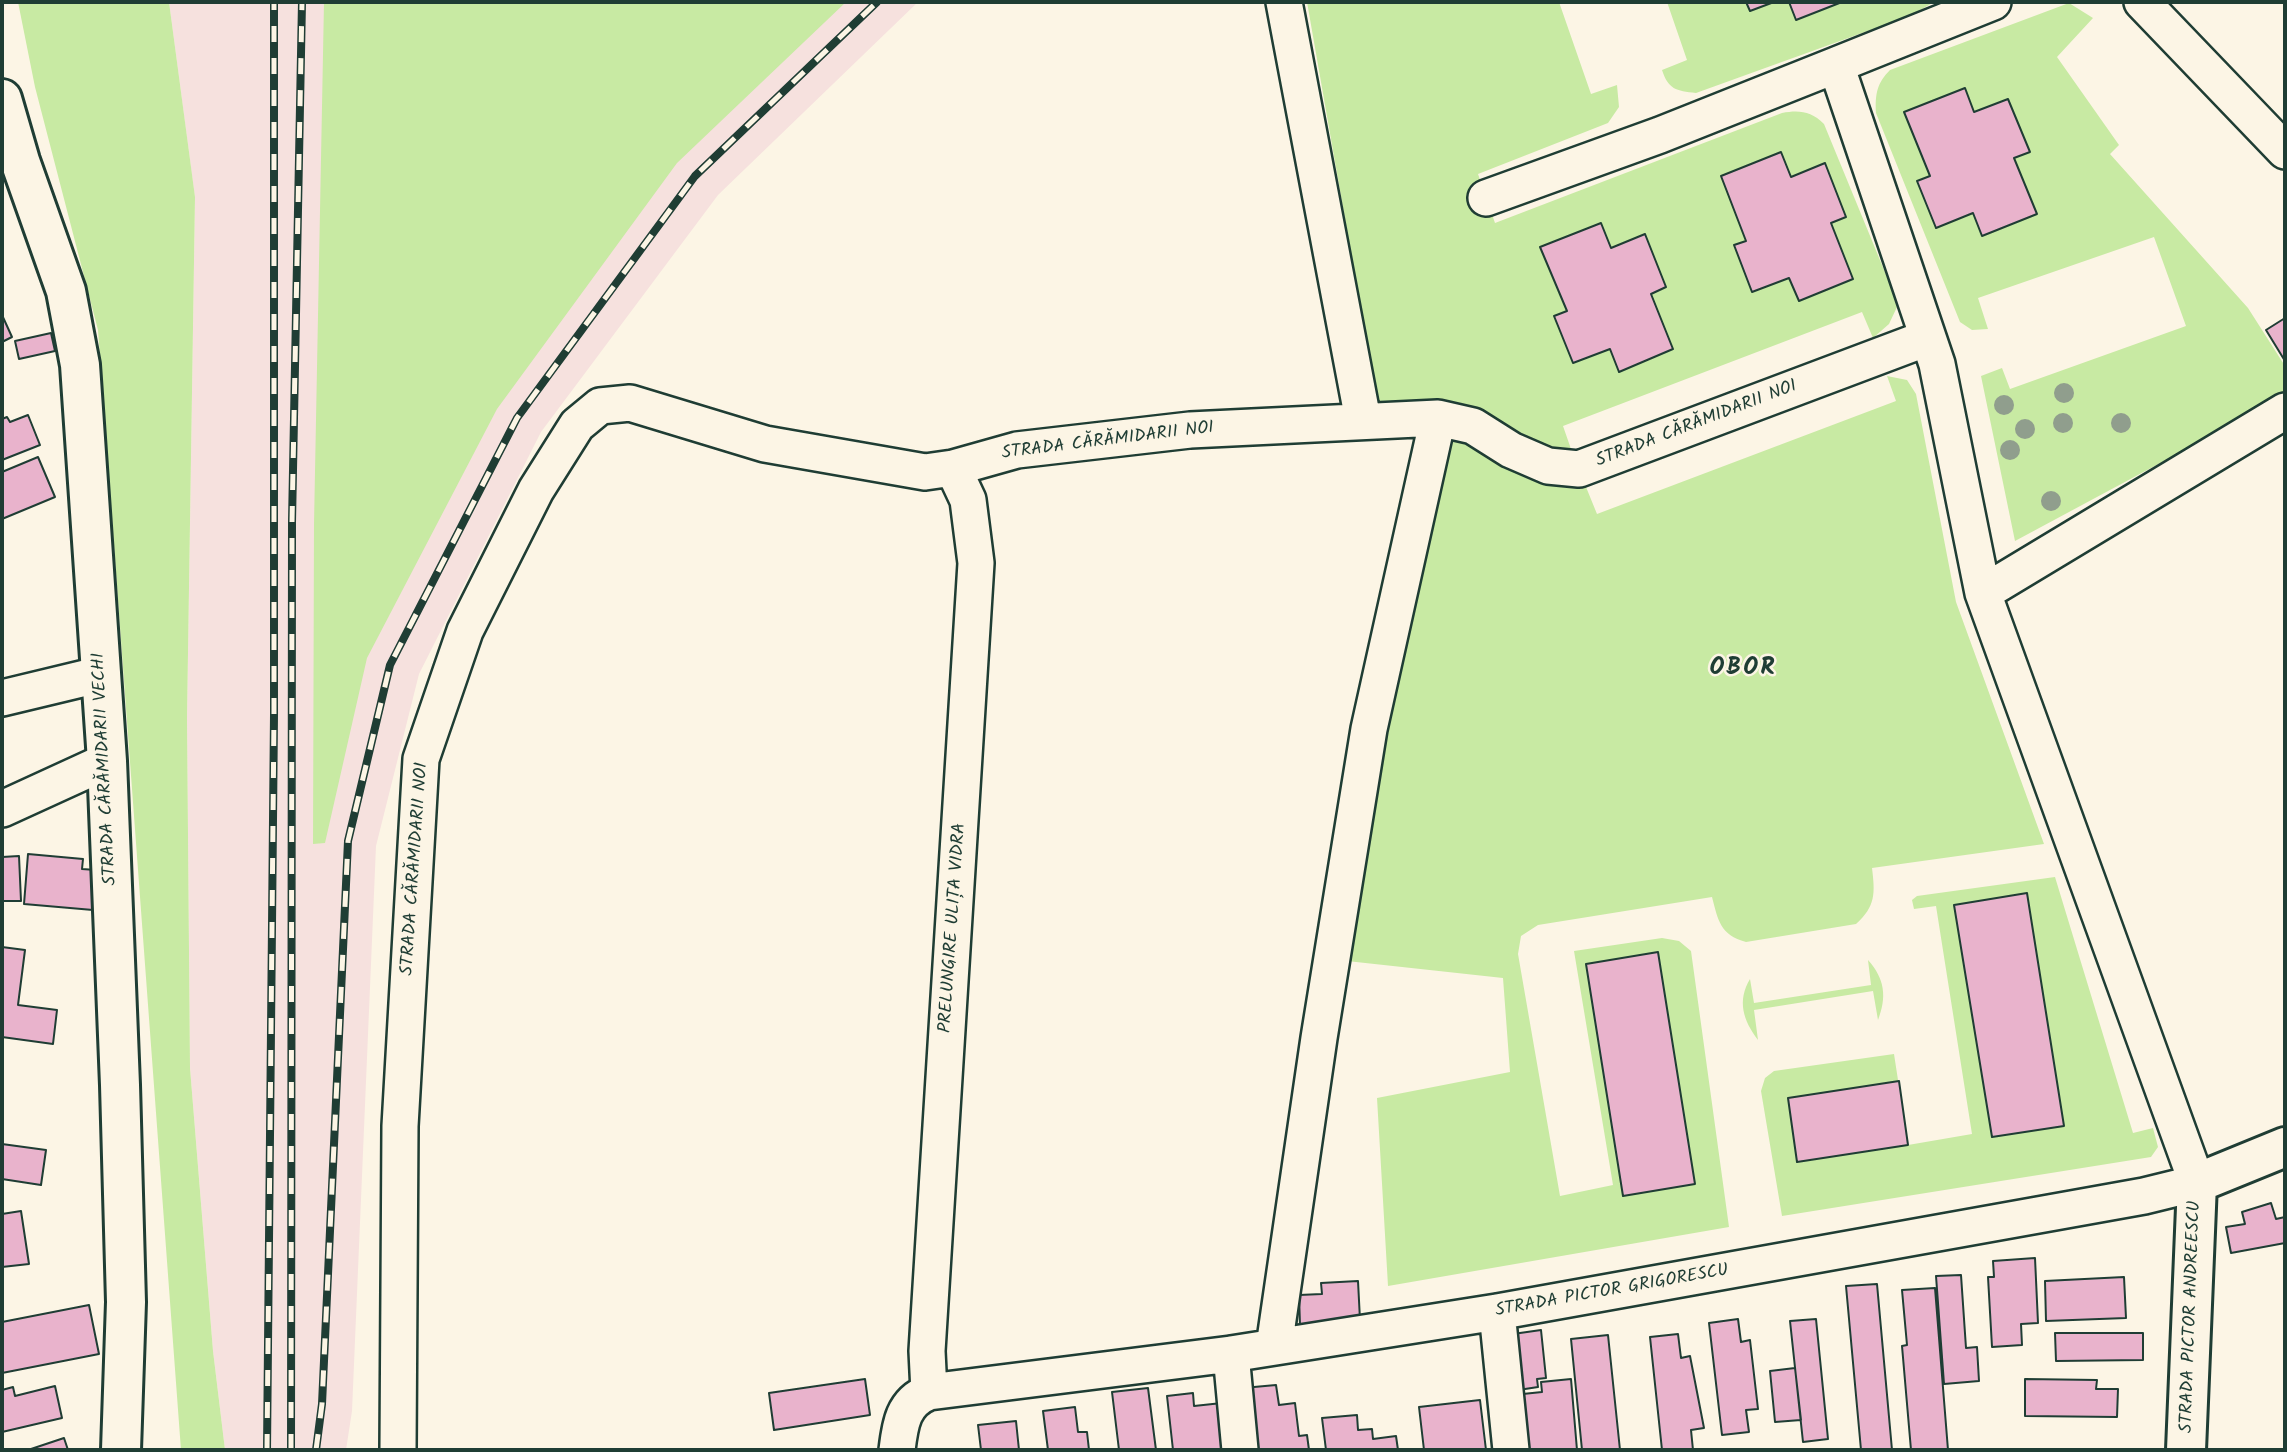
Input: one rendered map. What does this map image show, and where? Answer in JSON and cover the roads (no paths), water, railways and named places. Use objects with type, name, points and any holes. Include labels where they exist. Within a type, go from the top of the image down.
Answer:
[{"type":"street","points":[[1284,2],[1363,420]]},
{"type":"street","points":[[1486,198],[1660,135],[1993,2]]},
{"type":"street","points":[[2142,2],[2285,151]]},
{"type":"street","points":[[1836,65],[1937,364],[1983,593],[2197,1183]]},
{"type":"street","name":"STRADA CĂRĂMIDARII VECHI","points":[[2,99],[20,161],[52,245],[74,326],[84,404],[107,761],[126,1302],[121,1450]]},
{"type":"street","name":"STRADA CĂRĂMIDARII NOI","points":[[398,1450],[400,1126],[421,759],[465,631],[536,490],[578,425],[600,406],[630,403],[765,444],[925,472],[953,468],[1017,450],[1191,430],[1438,418],[1473,426],[1511,450],[1548,466],[1579,469],[1927,338]]},
{"type":"street","points":[[1983,593],[2285,411]]},
{"type":"street","points":[[1275,1347],[1319,1038],[1370,729],[1438,418]]},
{"type":"street","name":"PRELUNGIRE ULIȚA VIDRA","points":[[929,1392],[927,1351],[976,563],[968,500],[953,468]]},
{"type":"street","points":[[2,698],[102,674]]},
{"type":"street","points":[[2,809],[107,761]]},
{"type":"street","name":"STRADA PICTOR GRIGORESCU","points":[[929,1392],[1231,1354],[1497,1312],[2117,1201],[2197,1183],[2285,1147]]},
{"type":"street","name":"STRADA PICTOR ANDREESCU","points":[[2186,1450],[2197,1183]]},
{"type":"street","points":[[1497,1312],[1511,1450]]},
{"type":"street","points":[[1231,1354],[1240,1450]]},
{"type":"street","points":[[897,1450],[904,1412],[914,1397],[929,1392]]},
{"type":"railway","points":[[267,1450],[274,715],[274,2]]},
{"type":"railway","points":[[291,1450],[292,522],[302,2]]},
{"type":"railway","points":[[316,1450],[322,1404],[348,841],[390,665],[517,418],[695,176],[877,2]]},
{"type":"district","name":"OBOR","points":[[1743,670]]}]
